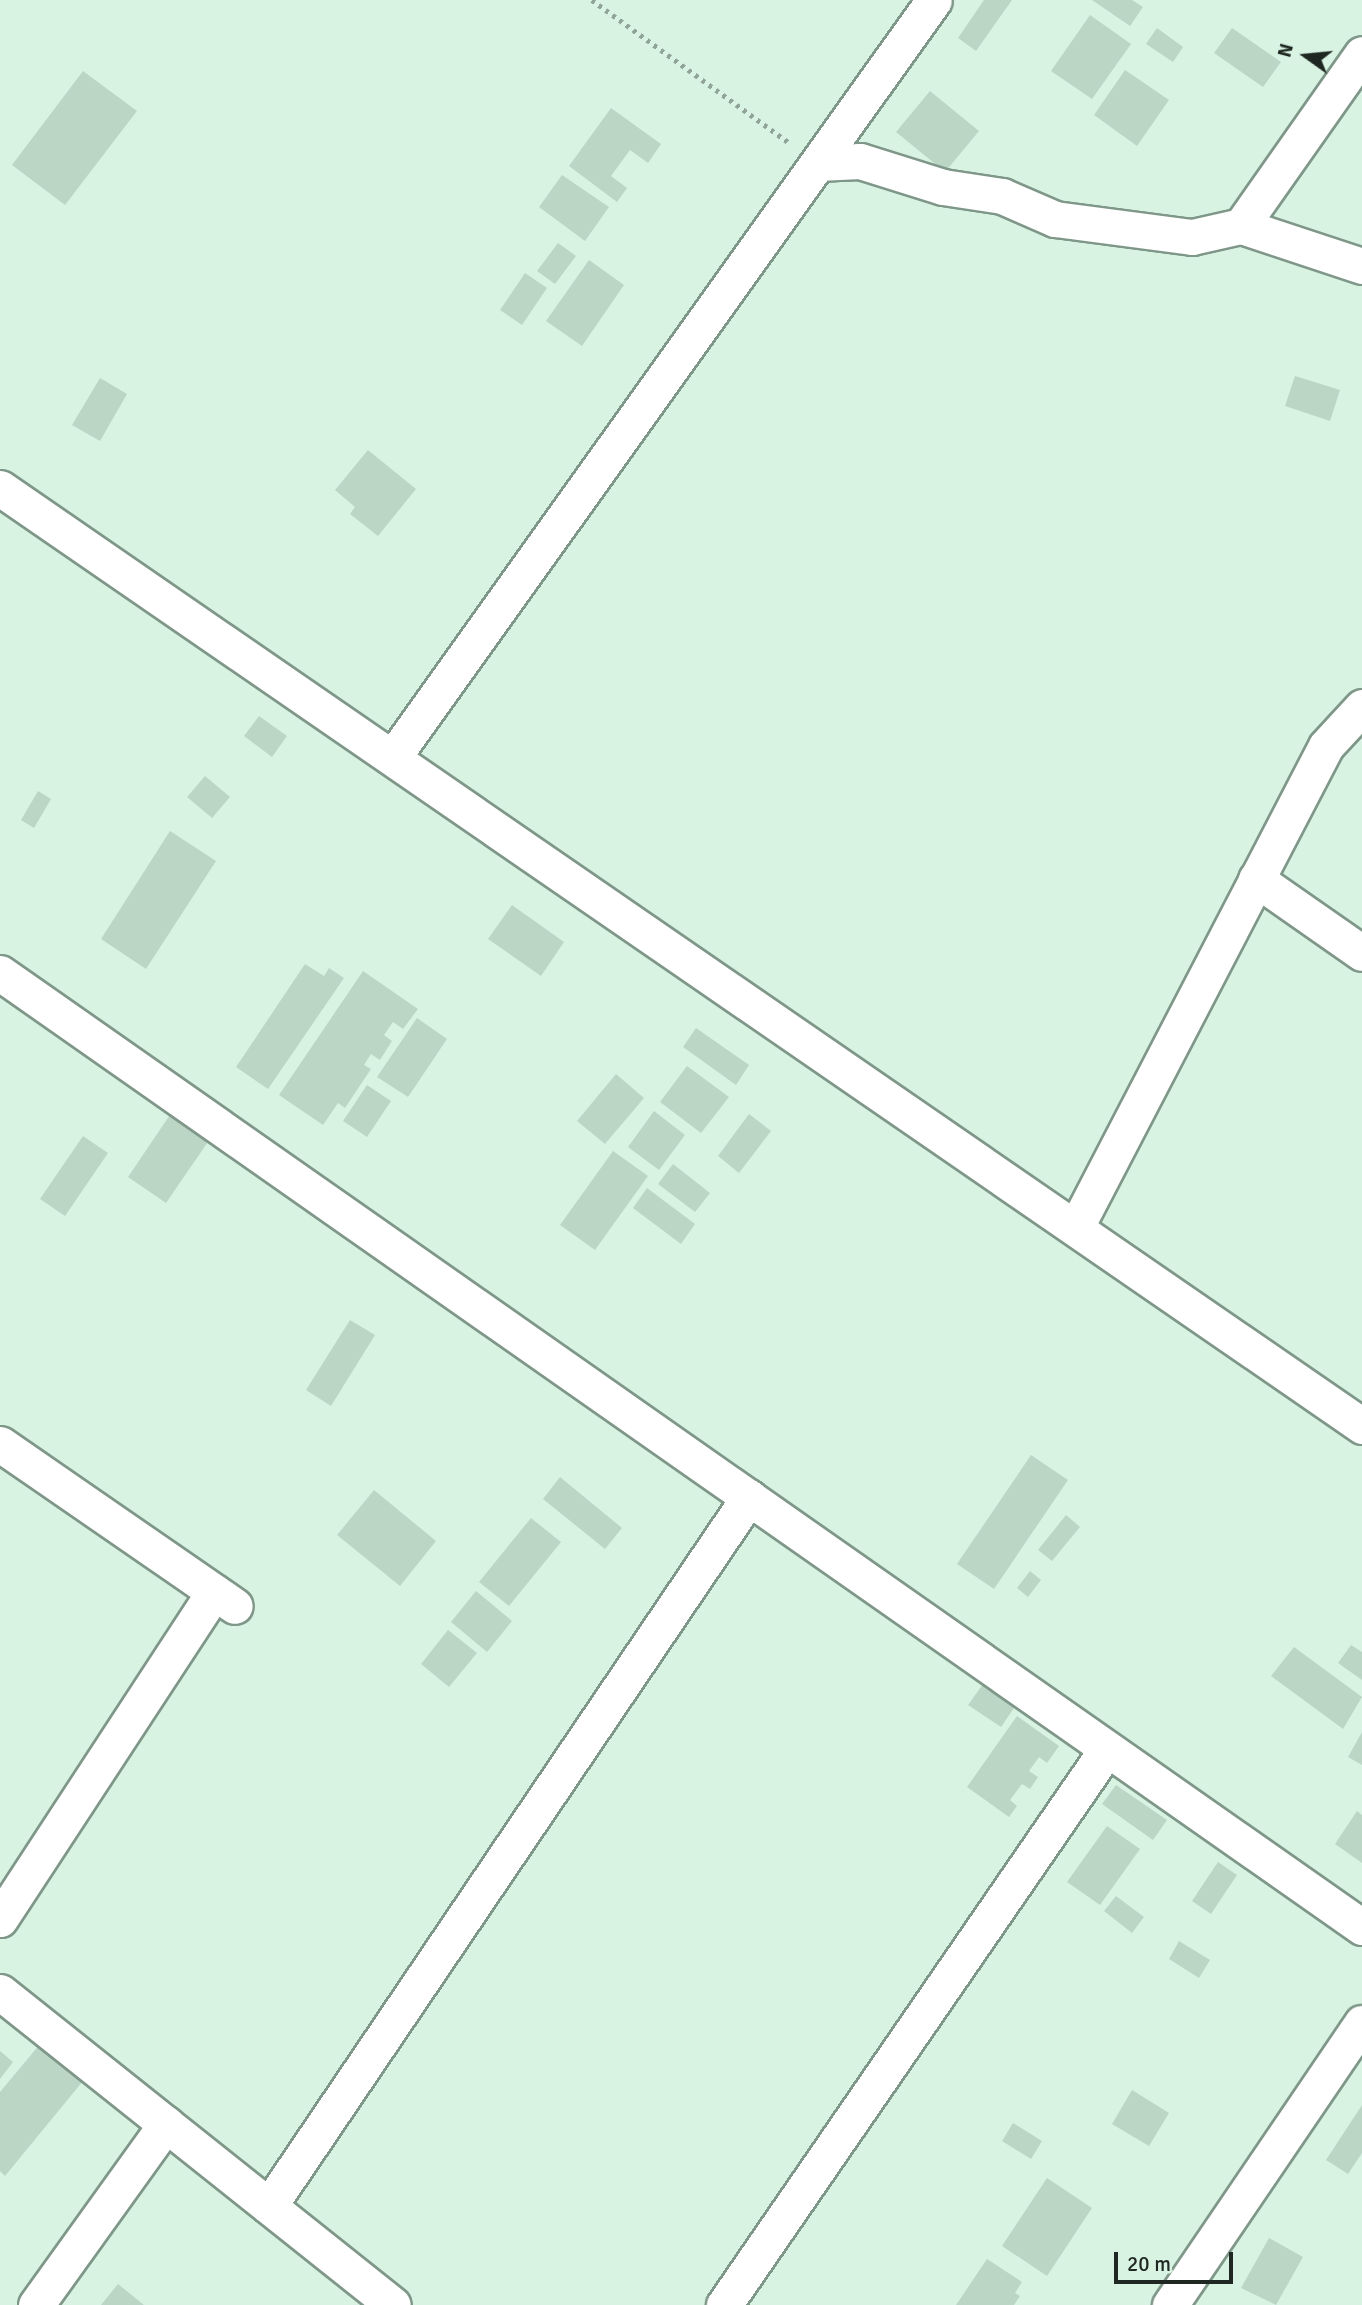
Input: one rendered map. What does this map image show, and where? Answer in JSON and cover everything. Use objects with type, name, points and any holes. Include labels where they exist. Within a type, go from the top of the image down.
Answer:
[{"type":"street","points":[[393,757],[934,0]]},
{"type":"street","points":[[1241,226],[1362,54]]},
{"type":"street","points":[[818,163],[860,161],[943,187],[1002,197],[1055,219],[1126,230],[1192,237],[1241,226],[1362,266]]},
{"type":"street","points":[[0,488],[1362,1426]]},
{"type":"street","points":[[1076,1227],[1326,746],[1362,707]]},
{"type":"street","points":[[1256,879],[1362,953]]},
{"type":"street","points":[[0,972],[1362,1927]]},
{"type":"street","points":[[0,1444],[225,1599],[0,1919]]},
{"type":"street","points":[[269,2206],[749,1497]]},
{"type":"street","points":[[724,2305],[1107,1748]]},
{"type":"street","points":[[0,1992],[393,2305]]},
{"type":"street","points":[[1170,2305],[1362,2023]]},
{"type":"street","points":[[36,2305],[166,2124]]},
{"type":"path","points":[[592,0],[818,163]]},
{"type":"building","points":[[984,0],[1012,0],[976,51],[958,38]]},
{"type":"building","points":[[1092,0],[1132,0],[1143,7],[1130,26]]},
{"type":"building","points":[[1090,15],[1131,44],[1092,99],[1051,71]]},
{"type":"building","points":[[1157,28],[1183,47],[1173,62],[1146,44]]},
{"type":"building","points":[[1232,28],[1281,62],[1263,87],[1214,53]]},
{"type":"building","points":[[1125,70],[1169,100],[1137,146],[1094,115]]},
{"type":"building","points":[[83,71],[137,111],[65,205],[12,165]]},
{"type":"building","points":[[930,91],[979,131],[945,172],[896,132]]},
{"type":"building","points":[[611,108],[661,144],[648,163],[630,150],[611,176],[627,188],[617,202],[569,166]]},
{"type":"building","points":[[562,175],[609,207],[585,241],[539,207]]},
{"type":"building","points":[[558,243],[576,256],[555,284],[537,271]]},
{"type":"building","points":[[589,260],[624,285],[582,346],[546,321]]},
{"type":"building","points":[[525,273],[547,288],[522,325],[500,310]]},
{"type":"building","points":[[1295,376],[1340,390],[1330,421],[1285,406]]},
{"type":"building","points":[[100,378],[127,394],[100,441],[72,425]]},
{"type":"building","points":[[368,450],[416,489],[378,536],[350,514],[355,507],[335,490]]},
{"type":"building","points":[[259,716],[287,736],[272,757],[244,736]]},
{"type":"building","points":[[205,776],[230,797],[212,818],[187,797]]},
{"type":"building","points":[[38,791],[51,799],[34,828],[21,820]]},
{"type":"building","points":[[170,831],[216,861],[146,969],[101,939]]},
{"type":"building","points":[[512,905],[564,942],[541,976],[488,939]]},
{"type":"building","points":[[305,964],[324,976],[329,968],[344,978],[268,1089],[236,1067]]},
{"type":"building","points":[[363,971],[418,1009],[403,1029],[393,1022],[384,1035],[392,1041],[380,1060],[371,1054],[364,1065],[371,1069],[345,1108],[338,1103],[323,1125],[279,1095]]},
{"type":"building","points":[[417,1018],[447,1039],[408,1097],[377,1077]]},
{"type":"building","points":[[696,1028],[749,1065],[736,1085],[683,1047]]},
{"type":"building","points":[[687,1066],[729,1097],[701,1133],[660,1102]]},
{"type":"building","points":[[616,1074],[644,1098],[605,1144],[577,1121]]},
{"type":"building","points":[[367,1085],[391,1101],[367,1137],[343,1121]]},
{"type":"building","points":[[176,1106],[214,1133],[166,1203],[128,1177]]},
{"type":"building","points":[[654,1111],[685,1135],[659,1170],[628,1147]]},
{"type":"building","points":[[749,1114],[771,1131],[739,1173],[718,1156]]},
{"type":"building","points":[[83,1136],[108,1153],[65,1216],[40,1199]]},
{"type":"building","points":[[613,1151],[648,1176],[595,1250],[560,1225]]},
{"type":"building","points":[[673,1164],[710,1193],[695,1212],[658,1184]]},
{"type":"building","points":[[647,1188],[695,1224],[681,1244],[633,1208]]},
{"type":"building","points":[[350,1320],[375,1335],[331,1406],[306,1390]]},
{"type":"building","points":[[1031,1455],[1068,1480],[994,1589],[957,1564]]},
{"type":"building","points":[[560,1477],[622,1528],[605,1549],[543,1499]]},
{"type":"building","points":[[374,1490],[436,1541],[400,1586],[337,1535]]},
{"type":"building","points":[[1066,1515],[1080,1527],[1052,1561],[1038,1550]]},
{"type":"building","points":[[531,1518],[561,1542],[509,1606],[479,1582]]},
{"type":"building","points":[[1030,1571],[1041,1580],[1028,1597],[1017,1588]]},
{"type":"building","points":[[476,1591],[512,1621],[487,1652],[451,1622]]},
{"type":"building","points":[[448,1630],[477,1653],[449,1687],[421,1664]]},
{"type":"building","points":[[1351,1645],[1362,1652],[1362,1680],[1338,1663]]},
{"type":"building","points":[[1294,1647],[1362,1697],[1343,1729],[1271,1676]]},
{"type":"building","points":[[986,1680],[1018,1702],[1001,1727],[968,1705]]},
{"type":"building","points":[[1017,1716],[1059,1746],[1047,1763],[1039,1757],[1029,1771],[1038,1777],[1030,1789],[1022,1784],[1010,1800],[1017,1806],[1009,1817],[967,1787]]},
{"type":"building","points":[[1362,1732],[1362,1765],[1348,1757]]},
{"type":"building","points":[[1116,1785],[1167,1820],[1153,1840],[1102,1804]]},
{"type":"building","points":[[1357,1811],[1362,1815],[1362,1863],[1335,1844]]},
{"type":"building","points":[[1107,1826],[1140,1849],[1100,1905],[1067,1882]]},
{"type":"building","points":[[1218,1862],[1237,1875],[1211,1914],[1192,1901]]},
{"type":"building","points":[[1116,1896],[1144,1917],[1132,1933],[1104,1911]]},
{"type":"building","points":[[1179,1941],[1210,1960],[1199,1978],[1169,1959]]},
{"type":"building","points":[[40,2044],[83,2081],[5,2176],[0,2171],[0,2092]]},
{"type":"building","points":[[0,2051],[13,2062],[0,2079]]},
{"type":"building","points":[[1132,2090],[1169,2113],[1149,2146],[1112,2124]]},
{"type":"building","points":[[1362,2105],[1362,2153],[1348,2174],[1326,2160]]},
{"type":"building","points":[[1013,2123],[1042,2141],[1031,2159],[1002,2141]]},
{"type":"building","points":[[1047,2178],[1092,2208],[1047,2276],[1002,2246]]},
{"type":"building","points":[[1269,2238],[1303,2257],[1276,2305],[1241,2288]]},
{"type":"building","points":[[987,2259],[1022,2282],[1015,2293],[1020,2296],[1014,2305],[956,2305]]},
{"type":"building","points":[[118,2284],[144,2305],[101,2305]]}]
